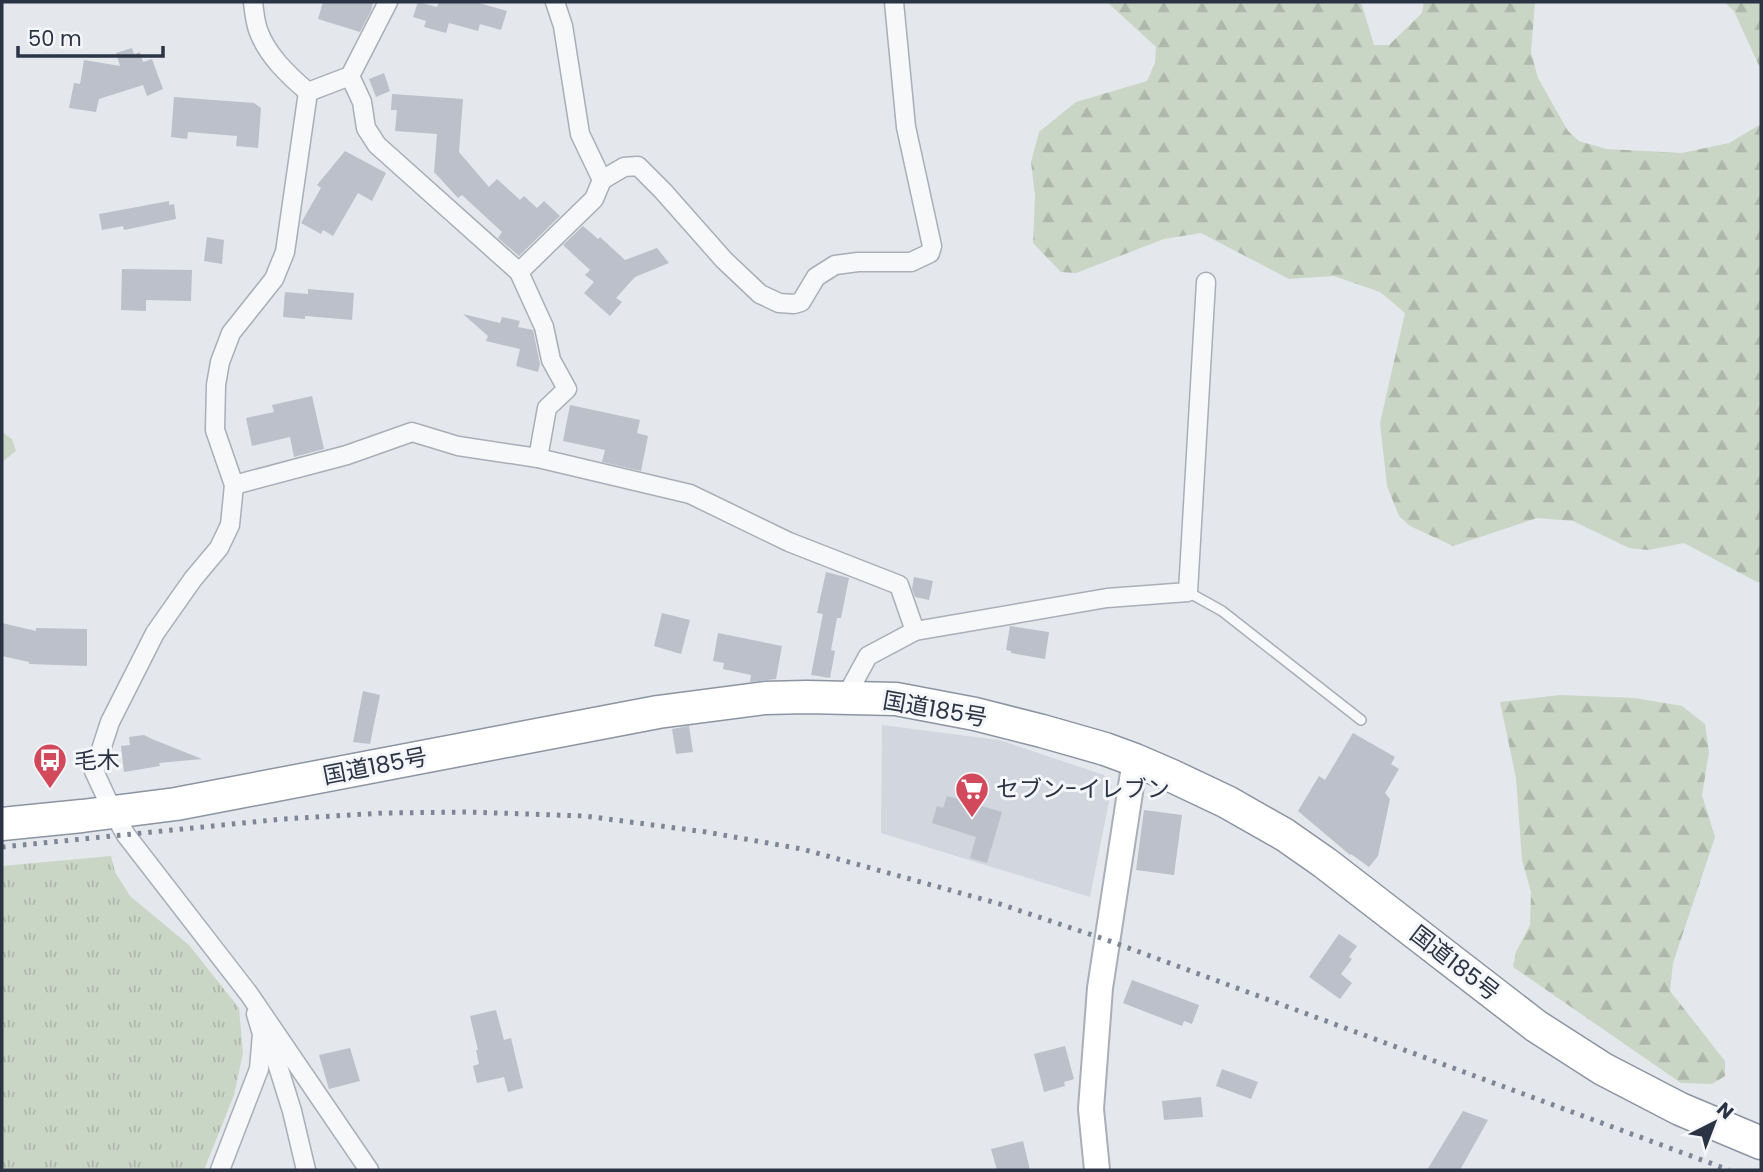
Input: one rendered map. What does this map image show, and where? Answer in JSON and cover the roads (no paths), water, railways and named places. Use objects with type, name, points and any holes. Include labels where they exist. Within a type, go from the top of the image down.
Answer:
[{"type":"highway","name":"国道185号","points":[[2,824],[176,804],[658,712],[765,698],[895,699],[975,714],[1105,749],[1227,802],[1285,835],[1325,863],[1536,1026],[1603,1069],[1680,1109],[1761,1143]]},
{"type":"street","points":[[253,2],[258,29],[266,48],[291,78],[308,92]]},
{"type":"street","points":[[308,92],[350,76],[388,2]]},
{"type":"street","points":[[555,2],[564,26],[580,134],[602,180]]},
{"type":"street","points":[[519,272],[594,199],[602,180],[624,167],[638,166],[724,260],[760,294],[779,303],[800,302],[816,277],[835,265],[911,262],[930,253],[932,246],[906,127],[894,2]]},
{"type":"street","points":[[350,76],[362,102],[366,128],[377,145],[519,272],[544,327],[551,360],[567,388],[547,408],[538,458]]},
{"type":"street","points":[[308,92],[285,252],[274,279],[231,333],[220,362],[216,385],[215,430],[234,485],[230,525],[219,548],[193,579],[155,633],[110,722],[94,771],[127,835],[249,994],[369,1170]]},
{"type":"street","points":[[845,698],[868,656],[915,631],[1107,598],[1188,592],[1206,282]]},
{"type":"street","points":[[234,485],[347,455],[412,432],[458,446],[538,458],[690,494],[789,542],[898,585],[915,631]]},
{"type":"street","points":[[1097,1170],[1091,1110],[1100,988],[1135,761]]},
{"type":"street","points":[[219,1170],[259,1069],[262,1034],[249,994]]},
{"type":"street","points":[[278,1038],[277,1063],[306,1170]]},
{"type":"lane","points":[[1188,592],[1222,611],[1361,720]]},
{"type":"railway","points":[[2,847],[283,819],[384,813],[468,812],[585,816],[706,832],[802,849],[1000,904],[1107,940],[1729,1170]]},
{"type":"place","name":"毛木","points":[[50,790]]},
{"type":"place","name":"セブン-イレブン","points":[[972,819]]}]
